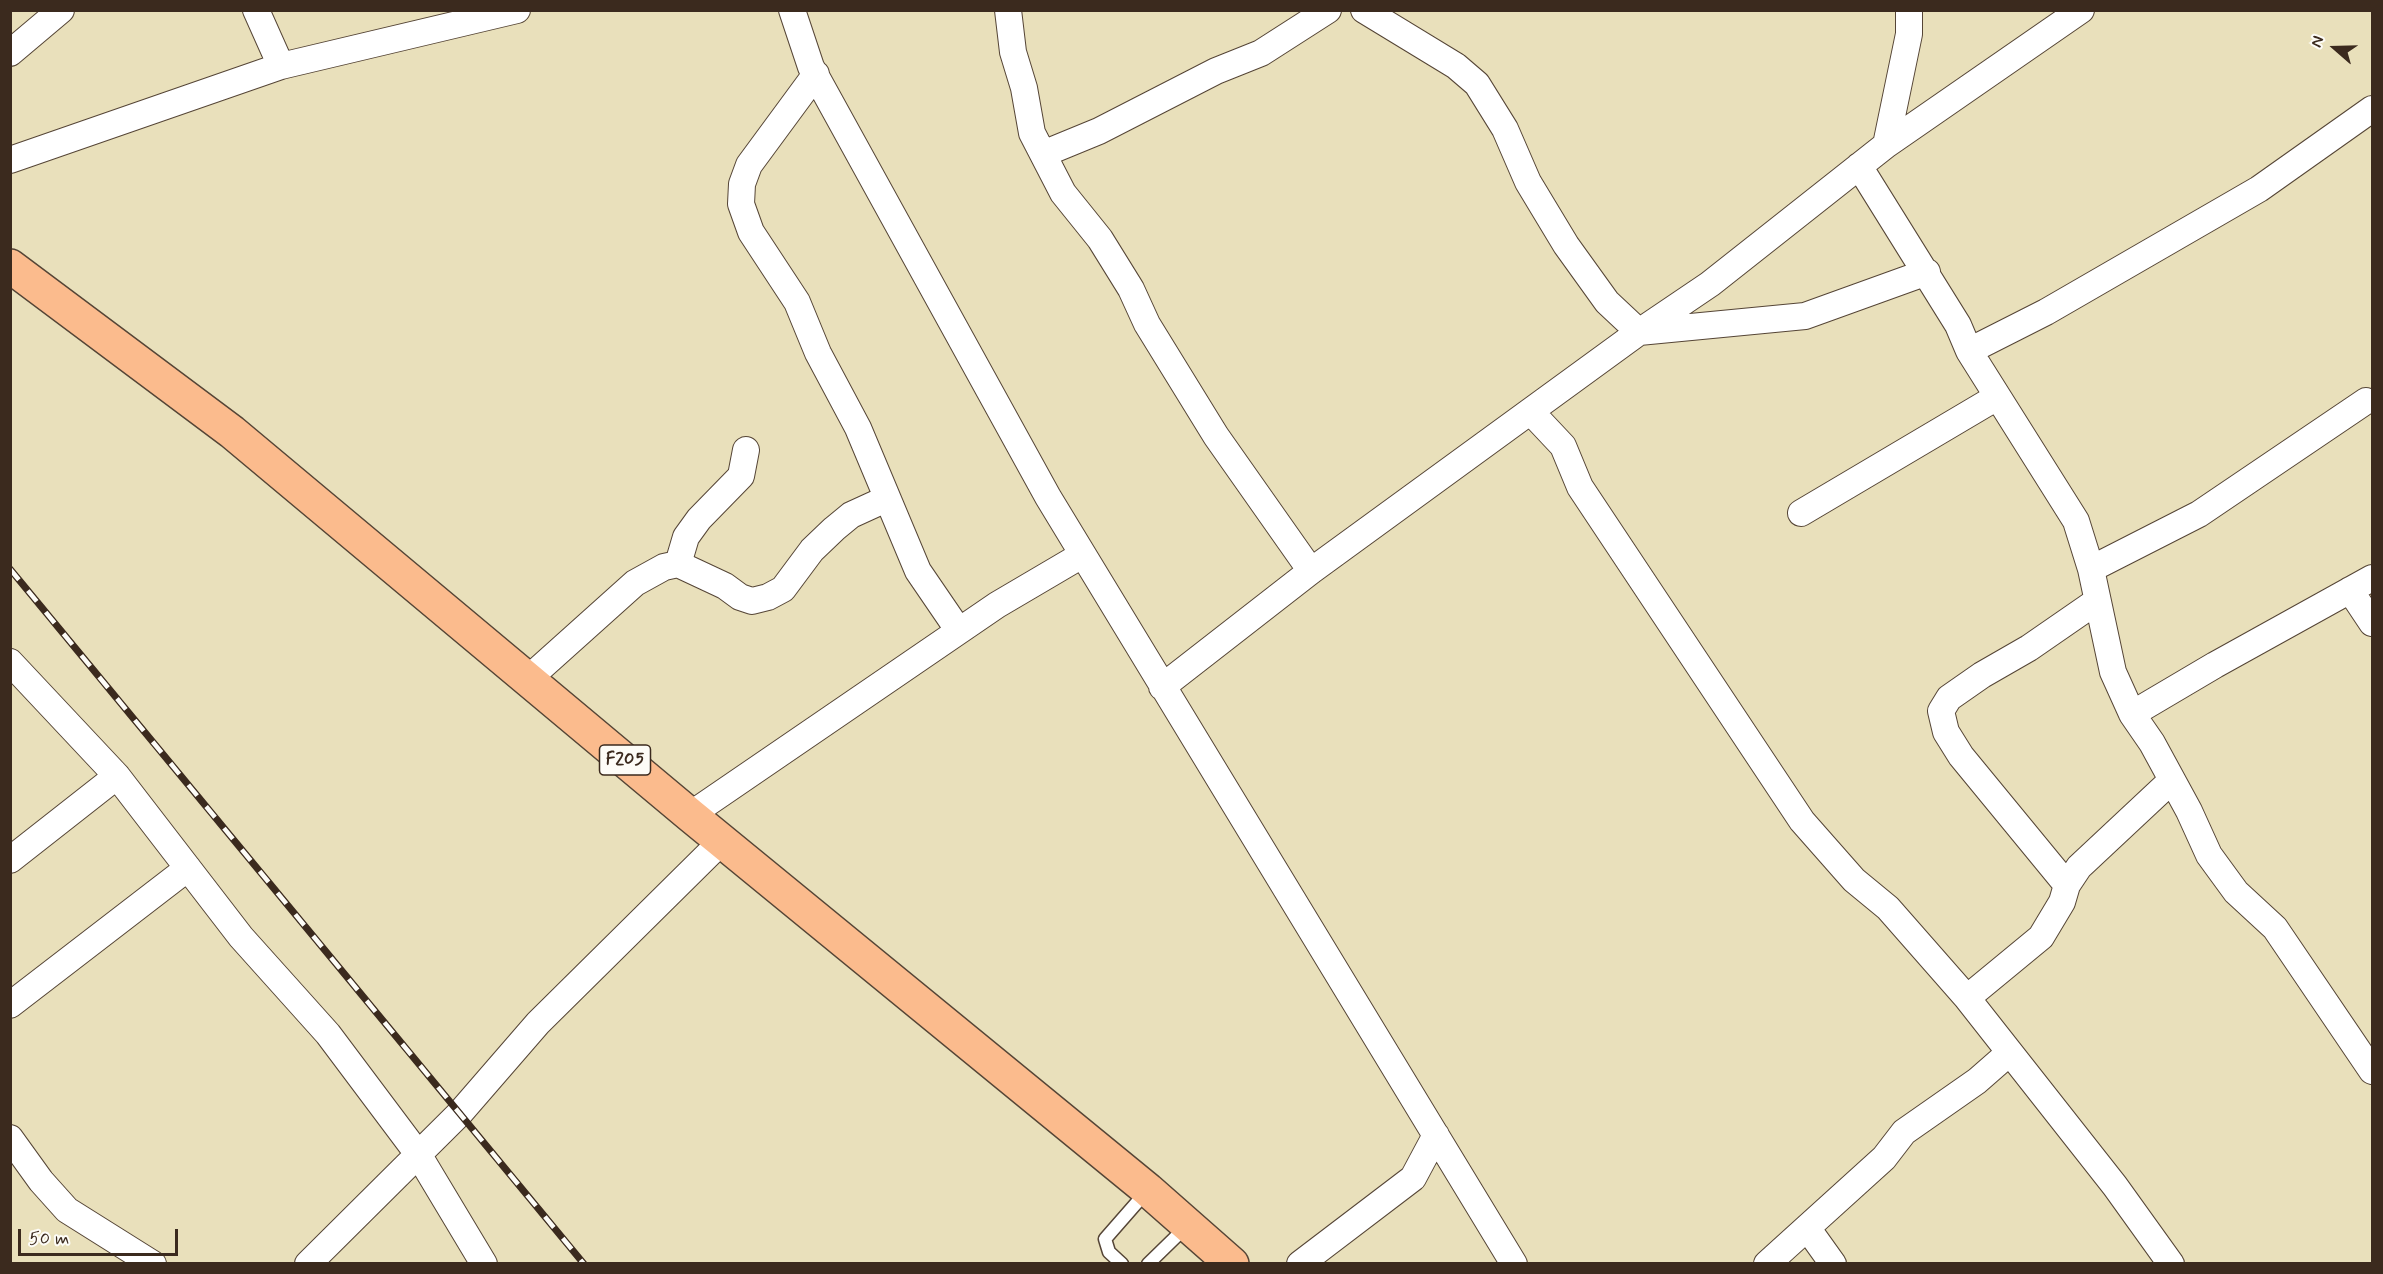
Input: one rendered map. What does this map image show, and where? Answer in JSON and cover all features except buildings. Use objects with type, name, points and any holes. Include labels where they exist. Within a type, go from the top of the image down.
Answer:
[{"type":"main road","name":"F205","points":[[10,266],[232,432],[722,841],[1148,1190],[1232,1263]]},
{"type":"street","points":[[10,53],[61,10]]},
{"type":"street","points":[[256,10],[281,66]]},
{"type":"street","points":[[10,160],[281,66],[517,10]]},
{"type":"street","points":[[792,10],[816,74],[1082,555],[1514,1263]]},
{"type":"street","points":[[1008,10],[1013,52],[1024,88],[1032,133],[1063,193],[1100,238],[1131,289],[1146,324],[1216,436],[1311,571]]},
{"type":"street","points":[[1043,154],[1099,131],[1216,71],[1261,53],[1328,10]]},
{"type":"street","points":[[1364,10],[1456,66],[1477,84],[1505,129],[1528,182],[1566,245],[1607,302],[1639,332],[1805,315],[1927,272]]},
{"type":"street","points":[[1886,145],[1909,34],[1909,10]]},
{"type":"street","points":[[1162,687],[1311,571],[1639,332],[1710,284],[1886,145],[2082,10]]},
{"type":"street","points":[[816,74],[749,165],[742,184],[741,204],[751,232],[797,302],[818,353],[858,428],[886,499],[918,570],[959,631]]},
{"type":"street","points":[[1969,351],[2056,307],[2259,189],[2373,109]]},
{"type":"street","points":[[1859,166],[1927,272],[1958,325],[1969,351],[2076,521],[2091,569],[2113,672],[2132,714],[2172,780],[2209,855],[2236,892],[2275,928],[2373,1071]]},
{"type":"street","points":[[1801,513],[1997,397]]},
{"type":"street","points":[[2091,569],[2199,514],[2366,401]]},
{"type":"street","points":[[1531,412],[1563,446],[1580,487],[1802,821],[1854,880],[1888,908],[1967,998],[2115,1186],[2171,1263]]},
{"type":"street","points":[[678,564],[687,537],[699,519],[741,476],[746,450]]},
{"type":"street","points":[[528,679],[635,583],[664,567],[678,564],[752,601],[768,597],[783,589],[812,550],[834,529],[851,515],[886,499]]},
{"type":"street","points":[[690,814],[1025,586],[1082,555]]},
{"type":"street","points":[[2132,714],[2373,578]]},
{"type":"street","points":[[2350,590],[2373,623]]},
{"type":"street","points":[[2067,885],[1961,756],[1946,732],[1941,711],[1949,698],[1982,675],[2029,648],[2097,601]]},
{"type":"street","points":[[10,662],[117,776],[241,937],[328,1034],[418,1154],[484,1263]]},
{"type":"street","points":[[10,860],[117,776]]},
{"type":"street","points":[[1967,998],[2041,938],[2062,902],[2067,885],[2079,867],[2172,780]]},
{"type":"street","points":[[308,1263],[460,1113],[538,1023],[722,841]]},
{"type":"street","points":[[10,1005],[188,868]]},
{"type":"street","points":[[1767,1263],[1808,1229],[1884,1158],[1904,1132],[1977,1081],[2009,1053]]},
{"type":"street","points":[[1300,1263],[1379,1201],[1413,1178],[1436,1135]]},
{"type":"street","points":[[10,1138],[40,1181],[67,1210],[153,1263]]},
{"type":"street","points":[[1808,1229],[1833,1263]]},
{"type":"lane","points":[[1122,1263],[1108,1252],[1105,1239],[1148,1190]]},
{"type":"lane","points":[[1148,1263],[1188,1225]]},
{"type":"railway","points":[[10,569],[584,1264]]}]
